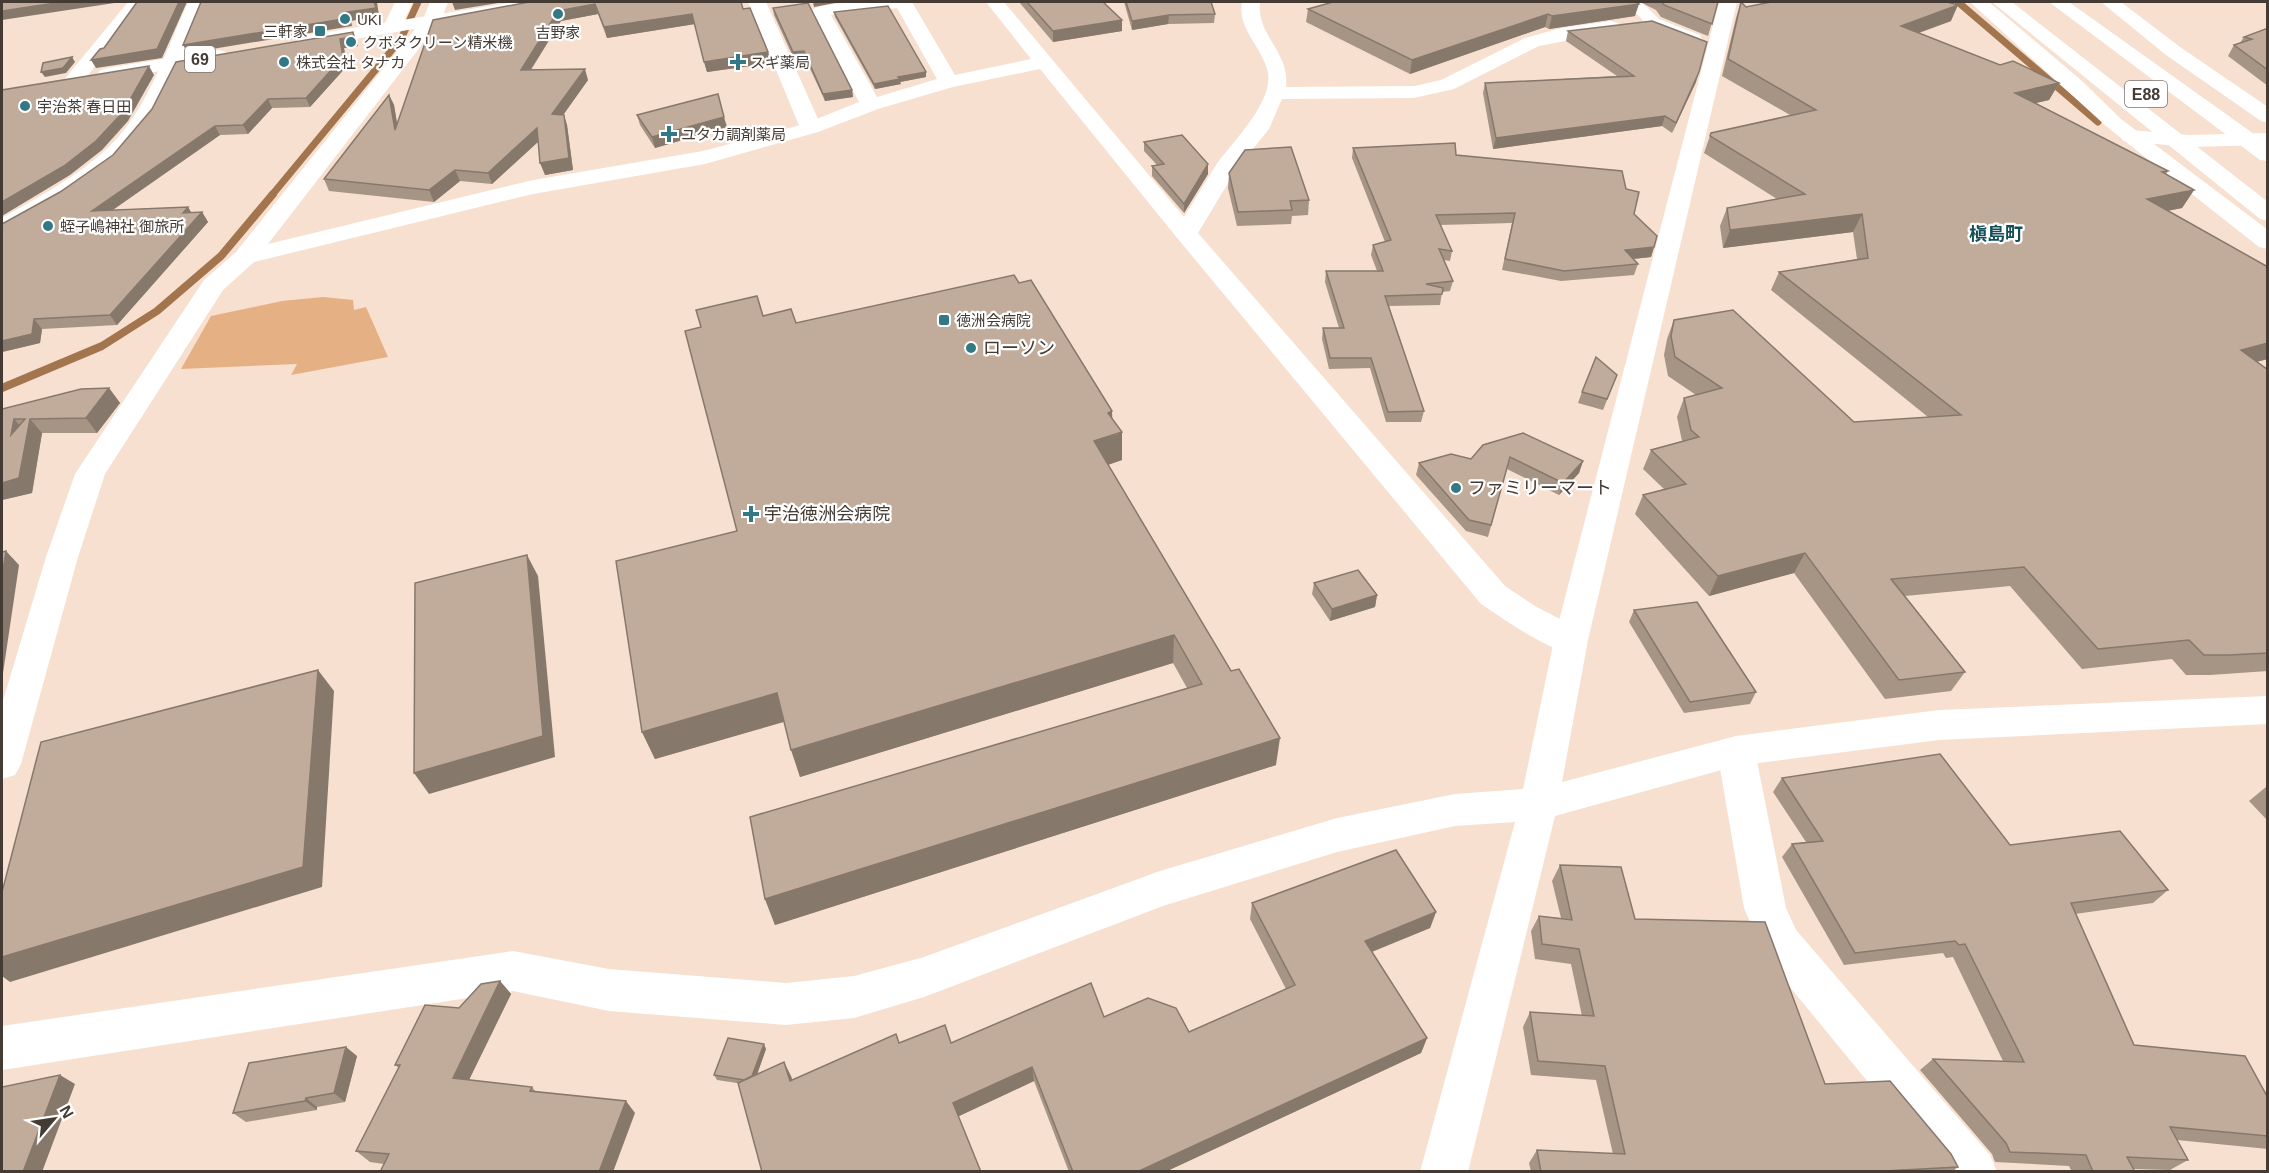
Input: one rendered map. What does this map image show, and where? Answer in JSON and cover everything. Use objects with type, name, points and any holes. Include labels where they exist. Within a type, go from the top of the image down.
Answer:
[{"type":"main road","points":[[75,80],[137,2]]},
{"type":"main road","points":[[2,227],[71,188],[99,167],[119,147],[150,109],[197,2]]},
{"type":"main road","points":[[396,26],[404,2]]},
{"type":"main road","points":[[287,44],[396,26],[431,14],[544,2]]},
{"type":"main road","points":[[757,2],[811,128]]},
{"type":"main road","points":[[871,105],[820,12],[903,2],[949,82]]},
{"type":"main road","points":[[994,2],[1186,234],[1493,595],[1523,615],[1571,640]]},
{"type":"main road","points":[[1186,234],[1227,167],[1258,129],[1275,93],[1278,71],[1249,16],[1251,2]]},
{"type":"main road","points":[[1632,2],[1649,16],[1652,22]]},
{"type":"main road","points":[[1444,1172],[1539,804],[1571,640],[1728,2]]},
{"type":"main road","points":[[1979,2],[2131,136],[2268,242]]},
{"type":"main road","points":[[2001,2],[2268,214]]},
{"type":"main road","name":"E88","points":[[2026,2],[2231,158]]},
{"type":"main road","name":"E88","points":[[2058,2],[2268,156]]},
{"type":"main road","points":[[2080,2],[2268,137]]},
{"type":"main road","points":[[2110,2],[2172,51],[2268,117]]},
{"type":"main road","points":[[2,764],[90,474],[213,285],[245,257],[431,14]]},
{"type":"main road","points":[[1275,93],[1414,92],[1448,85],[1532,42],[1561,34],[1652,22],[1716,49]]},
{"type":"main road","name":"69","points":[[54,83],[240,52]]},
{"type":"main road","points":[[245,257],[533,188],[705,157],[811,128],[871,105],[949,82],[1043,62]]},
{"type":"main road","points":[[2131,136],[2189,141],[2268,137]]},
{"type":"main road","points":[[2,1048],[513,972],[609,990],[786,1005],[854,998],[924,977],[1160,889],[1337,835],[1455,810],[1539,804],[1736,751],[1939,725],[2268,710]]},
{"type":"main road","points":[[1736,751],[1765,908],[1781,944],[1973,1172]]},
{"type":"shaded area","points":[[323,297],[353,300],[354,310],[366,307],[388,357],[291,375],[297,364],[181,369],[211,316],[282,301]]},
{"type":"building","points":[[2,2],[62,2],[2,11]]},
{"type":"building","points":[[137,2],[179,2],[157,49],[91,60],[100,49],[104,48]]},
{"type":"building","points":[[201,2],[374,2],[376,8],[347,12],[349,18],[183,45]]},
{"type":"building","points":[[529,2],[741,2],[743,9],[750,8],[768,52],[704,62],[692,14],[604,27],[595,4],[558,11],[521,70],[585,69],[552,114],[564,115],[569,158],[540,163],[537,128],[488,173],[455,170],[429,190],[324,179],[389,95],[395,130],[433,20]]},
{"type":"building","points":[[1027,2],[1103,2],[1122,20],[1053,31]]},
{"type":"building","points":[[1126,2],[1211,2],[1215,14],[1169,15],[1132,21]]},
{"type":"building","points":[[1333,2],[1637,2],[1639,4],[1552,16],[1548,14],[1412,60],[1308,9]]},
{"type":"building","points":[[1662,2],[1718,2],[1712,24],[1664,5]]},
{"type":"building","points":[[1741,2],[1746,7],[1771,2],[1947,2],[1958,5],[1901,26],[2000,65],[2013,61],[2059,83],[2015,93],[2168,171],[2162,172],[2194,190],[2147,199],[2268,267],[2268,343],[2241,350],[2268,370],[2268,653],[2204,655],[2189,640],[2098,649],[2024,567],[1891,579],[1965,672],[1899,680],[1805,553],[1718,576],[1643,495],[1686,484],[1651,450],[1699,437],[1691,430],[1684,398],[1722,388],[1675,357],[1671,336],[1674,320],[1733,310],[1854,422],[1961,415],[1779,272],[1868,258],[1862,214],[1730,230],[1727,208],[1805,194],[1710,136],[1711,133],[1816,110],[1728,59]]},
{"type":"building","points":[[808,3],[852,90],[823,94],[804,51],[793,52],[773,8]]},
{"type":"building","points":[[888,6],[926,72],[874,84],[834,12]]},
{"type":"building","points":[[1652,21],[1707,42],[1699,72],[1676,123],[1665,116],[1496,138],[1485,83],[1634,76],[1568,31]]},
{"type":"building","points":[[2268,28],[2268,70],[2234,45],[2252,39],[2244,37]]},
{"type":"building","points":[[353,32],[354,37],[340,39],[343,57],[306,98],[268,99],[243,125],[215,126],[92,211],[188,207],[183,213],[202,212],[110,315],[34,319],[32,334],[2,341],[2,224],[60,192],[113,155],[152,109],[176,62]]},
{"type":"building","points":[[72,57],[63,68],[41,72],[43,63]]},
{"type":"building","points":[[149,66],[123,112],[96,141],[64,166],[2,202],[2,90]]},
{"type":"building","points":[[718,94],[724,117],[652,137],[637,115]]},
{"type":"building","points":[[1182,135],[1208,164],[1184,204],[1152,166],[1164,164],[1144,142]]},
{"type":"building","points":[[1455,143],[1456,155],[1622,171],[1626,189],[1639,192],[1634,214],[1657,236],[1654,247],[1625,250],[1638,264],[1564,271],[1505,259],[1515,213],[1436,215],[1452,251],[1439,249],[1453,281],[1426,284],[1443,288],[1442,294],[1385,296],[1424,411],[1388,412],[1371,358],[1330,358],[1323,328],[1344,328],[1326,271],[1383,271],[1373,245],[1391,240],[1353,148]]},
{"type":"building","points":[[1291,147],[1309,200],[1290,201],[1292,210],[1238,212],[1229,173],[1245,150]]},
{"type":"building","name":"宇治徳洲会病院","points":[[1014,275],[1019,283],[1031,280],[1112,411],[1108,413],[1122,432],[1094,441],[1231,671],[1239,669],[1280,738],[765,899],[750,817],[1202,684],[1174,635],[791,750],[777,693],[642,732],[616,561],[737,531],[685,331],[701,327],[696,310],[757,296],[763,316],[791,309],[796,323]]},
{"type":"building","points":[[1596,357],[1617,375],[1607,399],[1582,392]]},
{"type":"building","points":[[109,388],[86,418],[30,419],[19,478],[2,483],[2,409],[81,389]],"holes":[[[14,419],[25,419],[11,435]]]},
{"type":"building","points":[[1523,433],[1583,461],[1563,483],[1510,457],[1491,525],[1469,520],[1419,463],[1451,454],[1471,459],[1483,445]]},
{"type":"building","points":[[6,551],[2,576],[2,552]]},
{"type":"building","points":[[527,555],[543,736],[414,773],[415,583]]},
{"type":"building","points":[[1358,570],[1377,595],[1332,609],[1314,583]]},
{"type":"building","points":[[1697,602],[1756,692],[1690,702],[1634,610]]},
{"type":"building","points":[[318,670],[303,867],[2,957],[2,892],[41,742]]},
{"type":"building","points":[[1940,754],[2010,845],[2120,831],[2168,890],[2071,903],[2134,1045],[2245,1056],[2268,1098],[2268,1136],[2170,1127],[2188,1160],[2127,1157],[2135,1172],[2093,1172],[2086,1155],[2010,1152],[2006,1143],[1933,1059],[2024,1062],[1965,944],[1959,945],[1955,941],[1855,953],[1792,844],[1823,841],[1782,778]]},
{"type":"building","points":[[1396,850],[1436,912],[1365,941],[1427,1038],[1137,1172],[1073,1172],[1032,1067],[953,1103],[981,1172],[762,1172],[738,1083],[784,1062],[790,1081],[896,1034],[899,1043],[945,1025],[951,1043],[1091,983],[1104,1017],[1148,998],[1176,1008],[1189,1032],[1295,985],[1252,903]]},
{"type":"building","points":[[1560,865],[1621,867],[1635,919],[1765,922],[1825,1084],[1890,1081],[1951,1154],[1958,1167],[1866,1172],[1541,1172],[1537,1150],[1625,1154],[1605,1066],[1538,1061],[1530,1012],[1594,1016],[1579,949],[1542,944],[1539,916],[1572,920]]},
{"type":"building","points":[[500,981],[453,1078],[532,1087],[530,1091],[626,1101],[599,1172],[380,1172],[389,1154],[356,1151],[400,1065],[395,1065],[425,1005],[459,1008],[481,984]]},
{"type":"building","points":[[728,1038],[764,1044],[752,1076],[744,1080],[714,1075]]},
{"type":"building","points":[[346,1047],[334,1093],[306,1098],[305,1101],[233,1113],[249,1063]]},
{"type":"building","points":[[60,1075],[23,1172],[2,1172],[2,1087]]},
{"type":"waterway","points":[[272,195],[401,39],[418,2]]},
{"type":"waterway","points":[[1958,2],[2098,122]]},
{"type":"waterway","points":[[2,388],[102,346],[157,311],[221,256],[273,194]]},
{"type":"place","name":"吉野家","points":[[558,14]]},
{"type":"place","name":"UKI","points":[[345,19]]},
{"type":"place","name":"三軒家","points":[[320,31]]},
{"type":"place","name":"クボタクリーン精米機","points":[[351,42]]},
{"type":"place","name":"株式会社 タナカ","points":[[284,62]]},
{"type":"place","name":"スギ薬局","points":[[738,62]]},
{"type":"place","name":"宇治茶 春日田","points":[[25,106]]},
{"type":"place","name":"ユタカ調剤薬局","points":[[669,134]]},
{"type":"place","name":"蛭子嶋神社 御旅所","points":[[48,226]]},
{"type":"place","name":"徳洲会病院","points":[[944,320]]},
{"type":"place","name":"ローソン","points":[[971,348]]},
{"type":"place","name":"ファミリーマート","points":[[1456,488]]},
{"type":"place","name":"宇治徳洲会病院","points":[[751,514]]},
{"type":"district","name":"槇島町","points":[[1996,234]]}]
